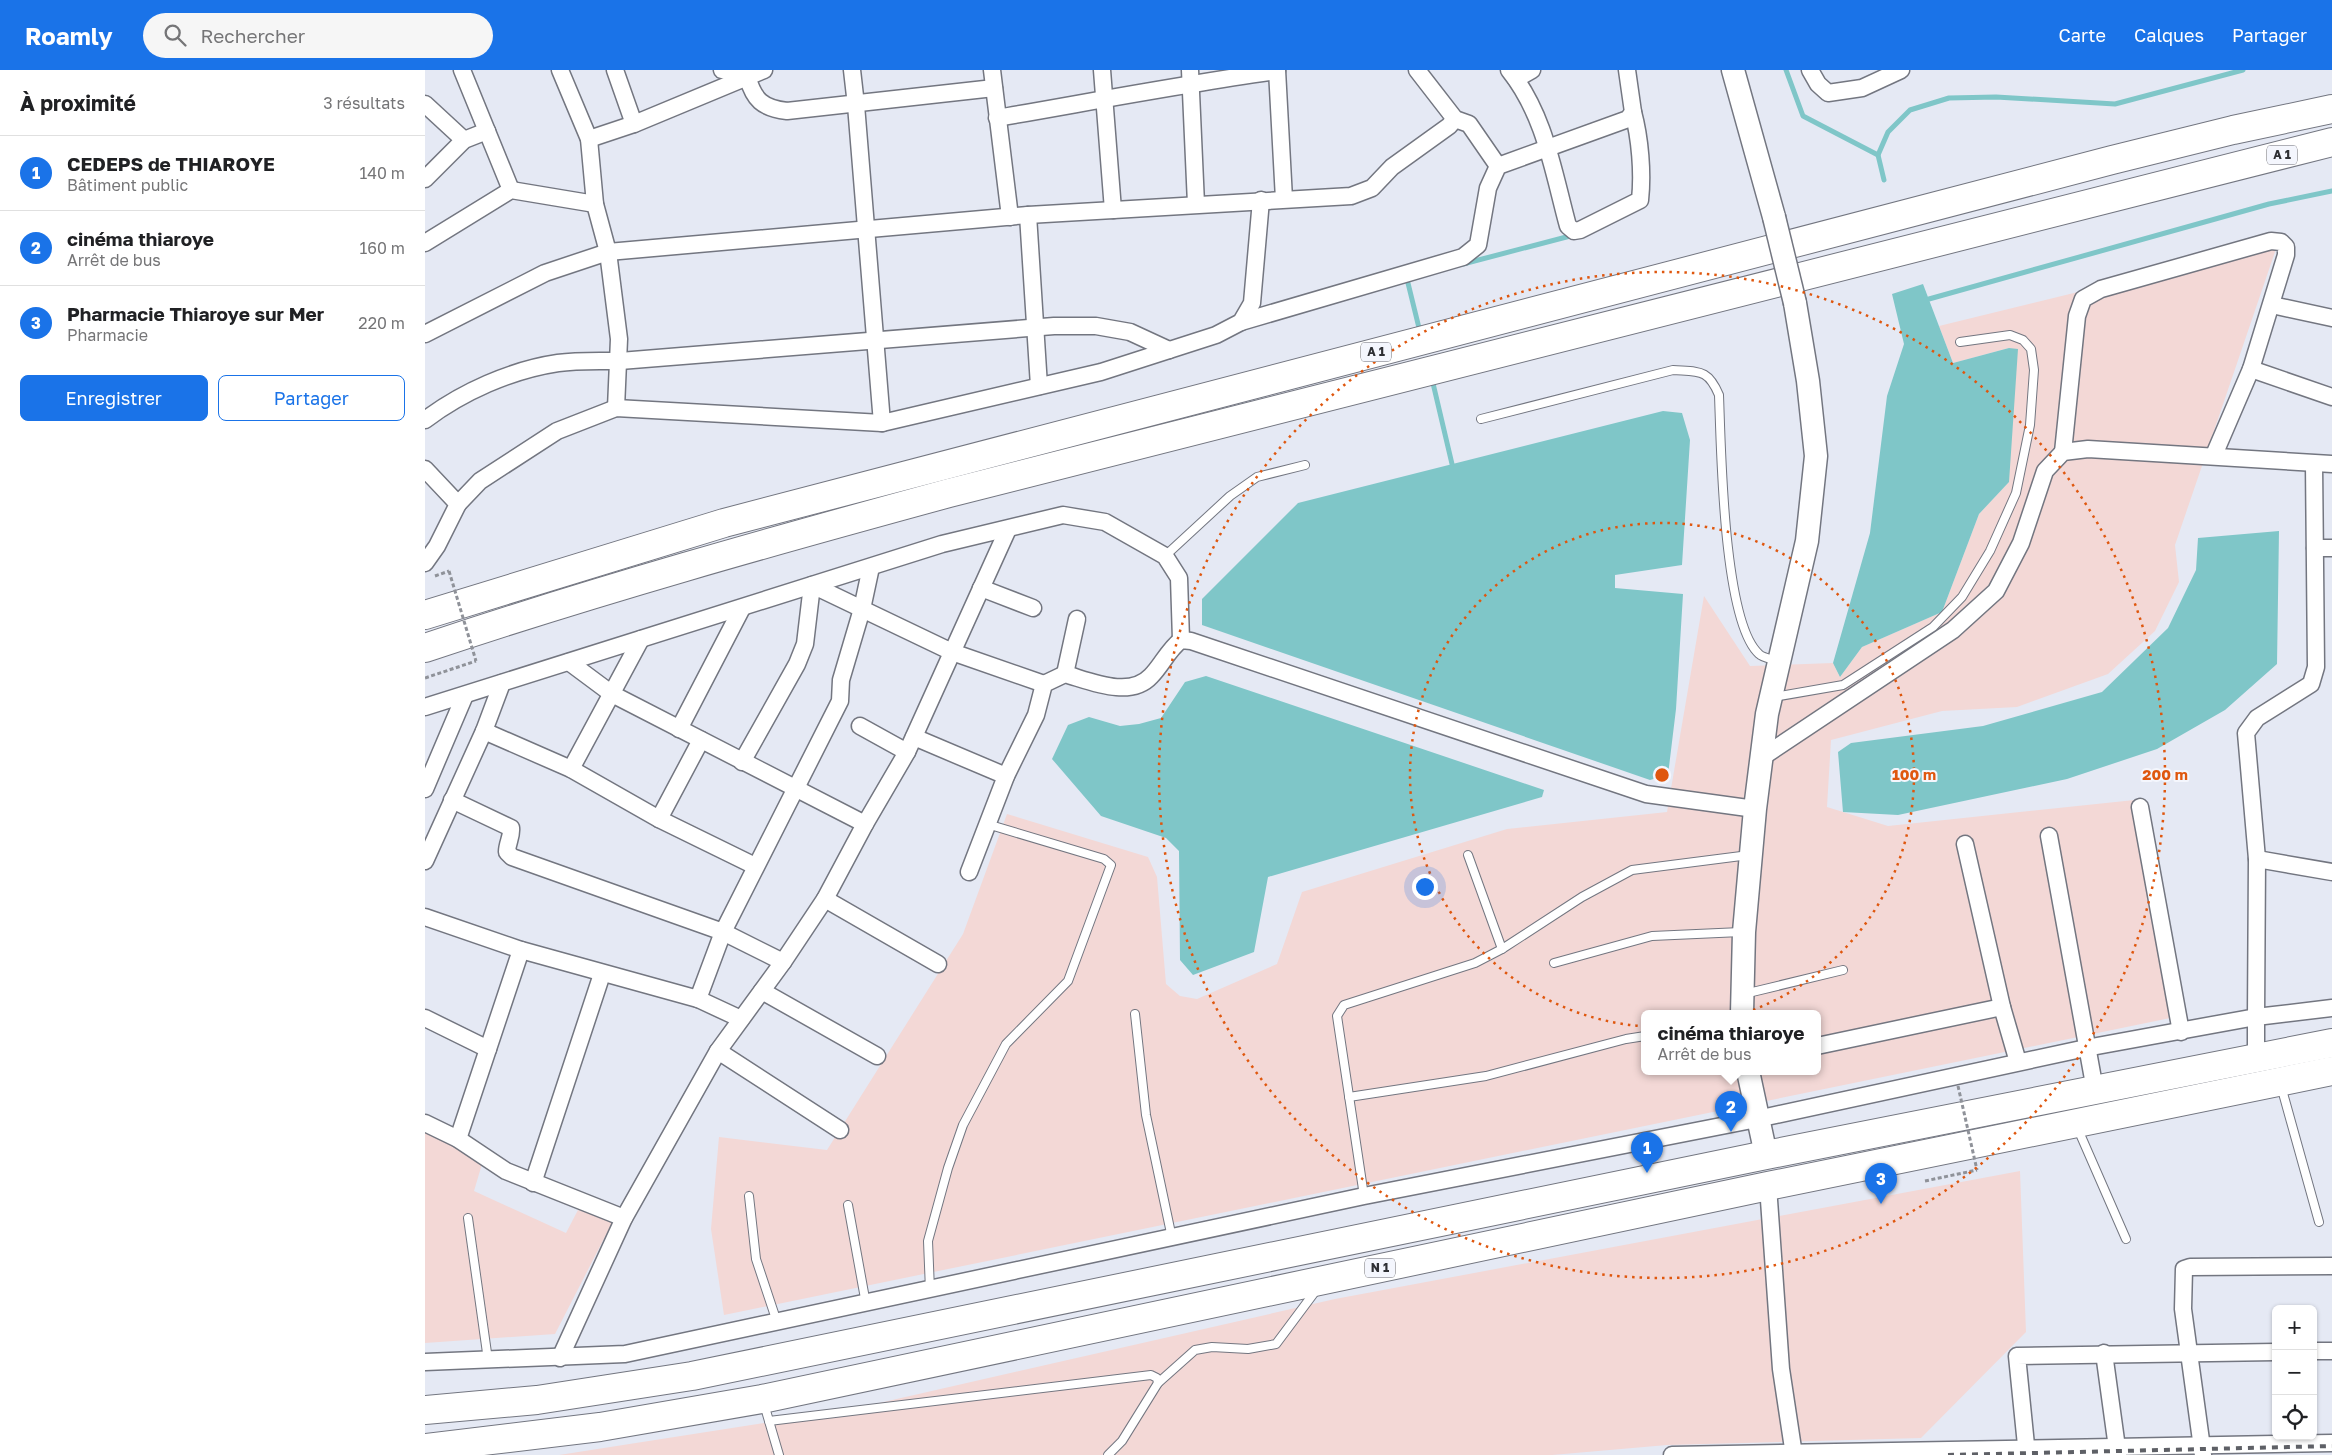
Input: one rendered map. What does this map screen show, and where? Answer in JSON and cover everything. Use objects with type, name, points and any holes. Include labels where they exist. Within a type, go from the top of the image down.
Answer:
[{"type":"highway","name":"A 1","points":[[425,615],[743,518],[2113,160],[2233,130],[2329,109]]},
{"type":"highway","name":"A 1","points":[[425,648],[505,621],[731,552],[939,496],[2332,142]]},
{"type":"highway","name":"N 1","points":[[425,1410],[537,1400],[701,1374],[1766,1155],[2332,1043]]},
{"type":"highway","name":"N 1","points":[[425,1448],[766,1410],[1325,1280],[1768,1186],[2332,1071]]},
{"type":"street","points":[[462,70],[511,190]]},
{"type":"street","points":[[560,70],[589,139],[595,204],[609,252],[620,361],[616,408]]},
{"type":"street","points":[[615,70],[634,124]]},
{"type":"street","points":[[723,70],[747,76]]},
{"type":"street","points":[[589,139],[634,124],[764,70]]},
{"type":"street","points":[[852,70],[857,105],[865,229],[882,423]]},
{"type":"street","points":[[992,70],[1010,217]]},
{"type":"street","points":[[1103,70],[1113,210]]},
{"type":"street","points":[[997,118],[1105,100],[1191,76],[1277,70],[1284,199]]},
{"type":"street","points":[[1417,70],[1455,118],[1469,124],[1498,166]]},
{"type":"street","points":[[1531,70],[1512,74],[1532,106],[1544,133],[1568,226],[1574,231],[1580,230],[1640,200],[1641,188],[1636,125],[1627,70]]},
{"type":"street","points":[[1733,70],[1774,217],[1795,303],[1809,381],[1816,456],[1807,541],[1770,697],[1761,758],[1744,932],[1742,1004]]},
{"type":"street","points":[[1810,70],[1818,84],[1828,93],[1862,88],[1901,70]]},
{"type":"street","points":[[747,76],[758,100],[770,109],[787,111],[857,105],[994,88]]},
{"type":"street","points":[[1191,76],[1196,204]]},
{"type":"street","points":[[425,104],[464,140]]},
{"type":"street","points":[[425,563],[437,546],[458,504],[480,481],[557,431],[616,408],[882,423],[1101,372],[1216,335],[1241,322],[1463,257],[1478,245],[1488,188],[1498,166],[1628,118],[1633,112]]},
{"type":"street","points":[[425,334],[545,273],[609,252],[1028,215],[1351,196],[1372,188],[1392,167],[1449,126],[1455,118]]},
{"type":"street","points":[[425,179],[464,140],[487,130]]},
{"type":"street","points":[[425,243],[511,190],[595,204]]},
{"type":"street","points":[[1241,322],[1252,303],[1261,200]]},
{"type":"street","points":[[1028,215],[1039,386]]},
{"type":"street","points":[[2063,452],[2077,316],[2083,299],[2101,289],[2271,241],[2281,242],[2286,247],[2286,255],[2272,305],[2251,369],[2214,455]]},
{"type":"street","points":[[2272,305],[2332,318]]},
{"type":"street","points":[[425,420],[447,403],[474,390],[531,370],[558,363],[620,361],[1035,328],[1096,326],[1130,332],[1169,350]]},
{"type":"street","points":[[2251,369],[2332,397]]},
{"type":"street","points":[[1761,758],[1953,630],[1996,591],[2021,543],[2045,471],[2063,452],[2088,448],[2332,464]]},
{"type":"street","points":[[2256,1058],[2257,859],[2246,733],[2257,718],[2311,684],[2316,667],[2314,464]]},
{"type":"street","points":[[426,472],[458,504]]},
{"type":"street","points":[[425,707],[942,544],[1063,515],[1105,522],[1165,556],[1179,578],[1181,640]]},
{"type":"street","points":[[560,1358],[624,1218],[718,1051],[783,962],[825,899],[865,824],[907,752],[1008,529]]},
{"type":"street","points":[[2315,548],[2332,548]]},
{"type":"street","points":[[698,999],[723,932],[755,866],[841,701],[841,680],[862,609],[871,567]]},
{"type":"street","points":[[812,585],[952,652],[1044,684],[1065,674],[1109,686],[1128,688],[1150,678],[1173,646],[1181,640],[1191,641],[1646,794],[1755,809]]},
{"type":"street","points":[[742,762],[802,650],[812,585]]},
{"type":"street","points":[[981,588],[1033,608]]},
{"type":"street","points":[[679,729],[741,608]]},
{"type":"street","points":[[1065,674],[1077,619]]},
{"type":"street","points":[[571,769],[641,639]]},
{"type":"street","points":[[569,662],[612,694],[865,824]]},
{"type":"street","points":[[425,862],[484,731],[502,683]]},
{"type":"street","points":[[969,872],[1006,776],[1036,715],[1044,684]]},
{"type":"street","points":[[425,789],[465,695]]},
{"type":"street","points":[[860,726],[907,752]]},
{"type":"street","points":[[484,731],[571,769],[659,819],[755,866]]},
{"type":"street","points":[[914,737],[1006,776]]},
{"type":"street","points":[[659,819],[701,740]]},
{"type":"street","points":[[452,800],[511,828],[512,835],[507,846],[507,852],[512,857],[723,932],[783,962]]},
{"type":"street","points":[[2140,807],[2181,1032]]},
{"type":"street","points":[[2049,836],[2095,1090]]},
{"type":"street","points":[[1965,844],[2018,1062]]},
{"type":"street","points":[[2257,859],[2332,872]]},
{"type":"street","points":[[825,899],[938,964]]},
{"type":"street","points":[[425,917],[521,950],[602,974],[698,999],[741,1019]]},
{"type":"street","points":[[457,1139],[521,950]]},
{"type":"street","points":[[533,1183],[602,974]]},
{"type":"street","points":[[762,991],[877,1056]]},
{"type":"street","points":[[1821,1045],[2003,1006]]},
{"type":"street","points":[[425,1362],[625,1354],[1364,1196],[1757,1119],[2086,1048],[2256,1017],[2332,1008]]},
{"type":"street","points":[[425,1018],[488,1049]]},
{"type":"street","points":[[718,1051],[840,1130]]},
{"type":"street","points":[[1749,1075],[1766,1155]]},
{"type":"street","points":[[425,1123],[457,1139],[486,1160],[533,1183],[624,1218]]},
{"type":"street","points":[[1768,1186],[1781,1369],[1794,1454]]},
{"type":"street","points":[[2202,1450],[2183,1309],[2184,1269],[2190,1267],[2332,1266]]},
{"type":"street","points":[[2317,1351],[2332,1351]]},
{"type":"street","points":[[2026,1452],[2017,1356],[2104,1353],[2272,1352]]},
{"type":"street","points":[[2104,1353],[2118,1451]]},
{"type":"street","points":[[1672,1455],[2265,1450],[2332,1443]]},
{"type":"lane","points":[[1770,697],[1843,686],[1900,650],[1933,627],[1962,598],[1990,551],[2016,493],[2030,425],[2034,370],[2031,349],[2023,340],[2010,335],[1961,342]]},
{"type":"lane","points":[[1481,419],[1673,370],[1703,372],[1713,381],[1719,395],[1729,554],[1737,610],[1750,642],[1759,655],[1779,662]]},
{"type":"lane","points":[[1165,556],[1230,496],[1257,477],[1305,465]]},
{"type":"lane","points":[[930,1290],[928,1241],[948,1168],[963,1125],[1006,1044],[1068,981],[1111,865],[1104,859],[987,824]]},
{"type":"lane","points":[[1468,855],[1502,949]]},
{"type":"lane","points":[[1364,1196],[1337,1016],[1344,1005],[1475,962],[1502,949],[1582,897],[1632,870],[1751,855]]},
{"type":"lane","points":[[1554,963],[1652,936],[1744,932]]},
{"type":"lane","points":[[1742,1004],[1843,970]]},
{"type":"lane","points":[[1135,1014],[1146,1115],[1172,1238]]},
{"type":"lane","points":[[1349,1097],[1486,1076],[1641,1037]]},
{"type":"lane","points":[[2280,1081],[2319,1222]]},
{"type":"lane","points":[[2076,1123],[2125,1239]]},
{"type":"lane","points":[[749,1196],[756,1259],[777,1322]]},
{"type":"lane","points":[[848,1205],[866,1304]]},
{"type":"lane","points":[[468,1218],[488,1360]]},
{"type":"lane","points":[[1108,1455],[1122,1441],[1158,1383],[1195,1350],[1212,1347],[1248,1349],[1276,1344],[1325,1280]]},
{"type":"lane","points":[[779,1455],[766,1410],[1151,1375],[1157,1378],[1158,1383]]},
{"type":"path","points":[[425,678],[476,661],[449,571]]},
{"type":"path","points":[[1925,1181],[1977,1170],[1958,1086]]},
{"type":"shaded area","points":[[2278,243],[2175,545],[2179,582],[2155,631],[2108,674],[2017,707],[1942,711],[1831,740],[1827,807],[1888,826],[2144,799],[2180,1016],[724,1315],[711,1229],[719,1137],[827,1150],[963,934],[1007,814],[1148,857],[1157,877],[1166,984],[1180,996],[1197,999],[1277,964],[1302,892],[1507,829],[1667,812],[1704,596],[1750,666],[1833,663],[1840,677],[1862,647],[1942,612],[1979,514],[2009,482],[2009,348],[1953,363],[1939,326]]},
{"type":"shaded area","points":[[425,1132],[457,1145],[482,1164],[474,1191],[566,1233],[578,1210],[613,1221],[555,1334],[425,1343]]},
{"type":"shaded area","points":[[2020,1171],[2026,1332],[1921,1438],[1667,1445],[1552,1455],[559,1455],[853,1409],[1335,1299]]},
{"type":"water","points":[[1923,284],[1953,363],[2009,348],[2018,349],[2009,482],[1979,514],[1942,612],[1862,647],[1840,677],[1833,663],[1870,533],[1887,396],[1904,344],[1892,294]]},
{"type":"water","points":[[1663,411],[1682,413],[1690,440],[1682,565],[1615,575],[1615,588],[1683,594],[1676,709],[1668,775],[1650,780],[1202,625],[1202,599],[1298,503]]},
{"type":"water","points":[[2279,531],[2277,664],[2225,710],[2157,749],[2067,779],[1898,815],[1843,812],[1838,752],[1851,743],[1983,726],[2102,692],[2168,628],[2196,570],[2198,538]]},
{"type":"water","points":[[1206,676],[1544,790],[1542,797],[1268,877],[1254,952],[1193,975],[1180,960],[1179,851],[1166,838],[1101,816],[1052,759],[1068,725],[1089,717],[1120,726],[1139,724],[1161,718],[1185,682]]},
{"type":"waterway","points":[[1786,70],[1803,116],[1878,155]]},
{"type":"waterway","points":[[1884,180],[1878,155],[1888,132],[1910,110],[1949,98],[1996,97],[2115,104],[2243,70]]},
{"type":"waterway","points":[[1929,299],[2269,204],[2332,191]]},
{"type":"waterway","points":[[1463,264],[1574,235]]},
{"type":"waterway","points":[[1412,278],[1407,279],[1420,332]]},
{"type":"waterway","points":[[1432,379],[1452,464]]},
{"type":"railway","points":[[1948,1455],[2332,1446]]},
{"type":"place","name":"cinéma thiaroye","points":[[1731,1132]]},
{"type":"place","name":"CEDEPS de THIAROYE","points":[[1647,1173]]},
{"type":"place","name":"Pharmacie Thiaroye sur Mer","points":[[1881,1204]]}]
